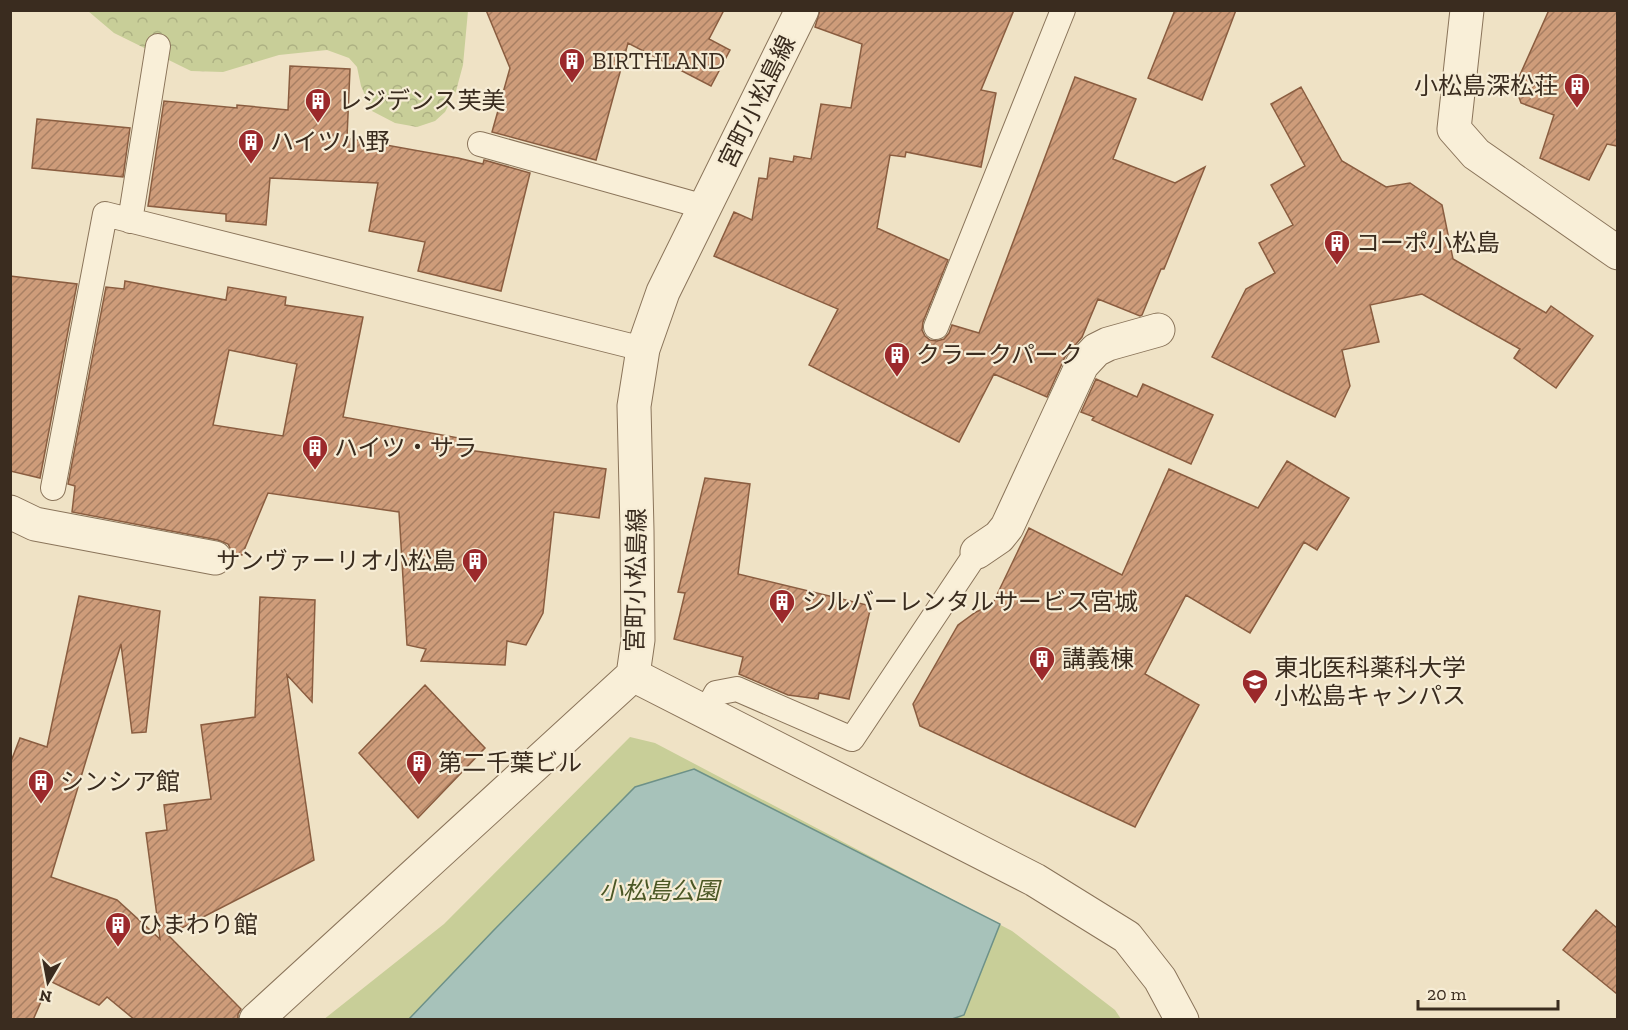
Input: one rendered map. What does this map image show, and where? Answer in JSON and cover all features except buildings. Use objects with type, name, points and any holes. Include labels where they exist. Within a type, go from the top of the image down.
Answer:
[{"type":"street","name":"宮町小松島線","points":[[256,1020],[633,675],[638,640],[634,406],[643,349],[663,292],[802,10]]},
{"type":"street","points":[[1467,10],[1454,129],[1476,154],[1617,253]]},
{"type":"street","points":[[977,552],[999,537],[1007,527],[1082,365],[1096,350],[1108,344],[1158,330]]},
{"type":"street","points":[[10,512],[35,524],[214,558]]},
{"type":"street","points":[[633,675],[1035,880],[1127,937],[1160,979],[1182,1020]]},
{"type":"lane","points":[[936,327],[1063,10]]},
{"type":"lane","points":[[130,220],[158,46]]},
{"type":"lane","points":[[480,144],[705,207]]},
{"type":"lane","points":[[53,488],[105,214],[643,349]]},
{"type":"lane","points":[[706,711],[716,693],[737,689],[852,739],[977,552]]},
{"type":"green space","points":[[88,11],[468,11],[463,65],[456,91],[445,112],[435,121],[417,127],[395,123],[372,111],[361,86],[357,67],[349,58],[327,50],[279,55],[223,72],[191,71],[114,33]]},
{"type":"green space","name":"小松島公園","points":[[630,737],[655,743],[1012,931],[1115,1010],[1121,1019],[323,1020],[444,924]]},
{"type":"water","name":"小松島公園","points":[[694,769],[1000,924],[964,1015],[949,1020],[409,1019],[635,787]]},
{"type":"place","name":"BIRTHLAND","points":[[572,84]]},
{"type":"place","name":"小松島深松荘","points":[[1577,109]]},
{"type":"place","name":"レジデンス芙美","points":[[318,124]]},
{"type":"place","name":"ハイツ小野","points":[[251,165]]},
{"type":"place","name":"コーポ小松島","points":[[1337,266]]},
{"type":"place","name":"クラークパーク","points":[[897,378]]},
{"type":"place","name":"ハイツ・サラ","points":[[315,471]]},
{"type":"place","name":"サンヴァーリオ小松島","points":[[475,584]]},
{"type":"place","name":"シルバーレンタルサービス宮城","points":[[782,625]]},
{"type":"place","name":"講義棟","points":[[1042,682]]},
{"type":"place","name":"東北医科薬科大学 小松島キャンパス","points":[[1255,705]]},
{"type":"place","name":"第二千葉ビル","points":[[419,786]]},
{"type":"place","name":"シンシア館","points":[[41,805]]},
{"type":"place","name":"ひまわり館","points":[[118,948]]}]
